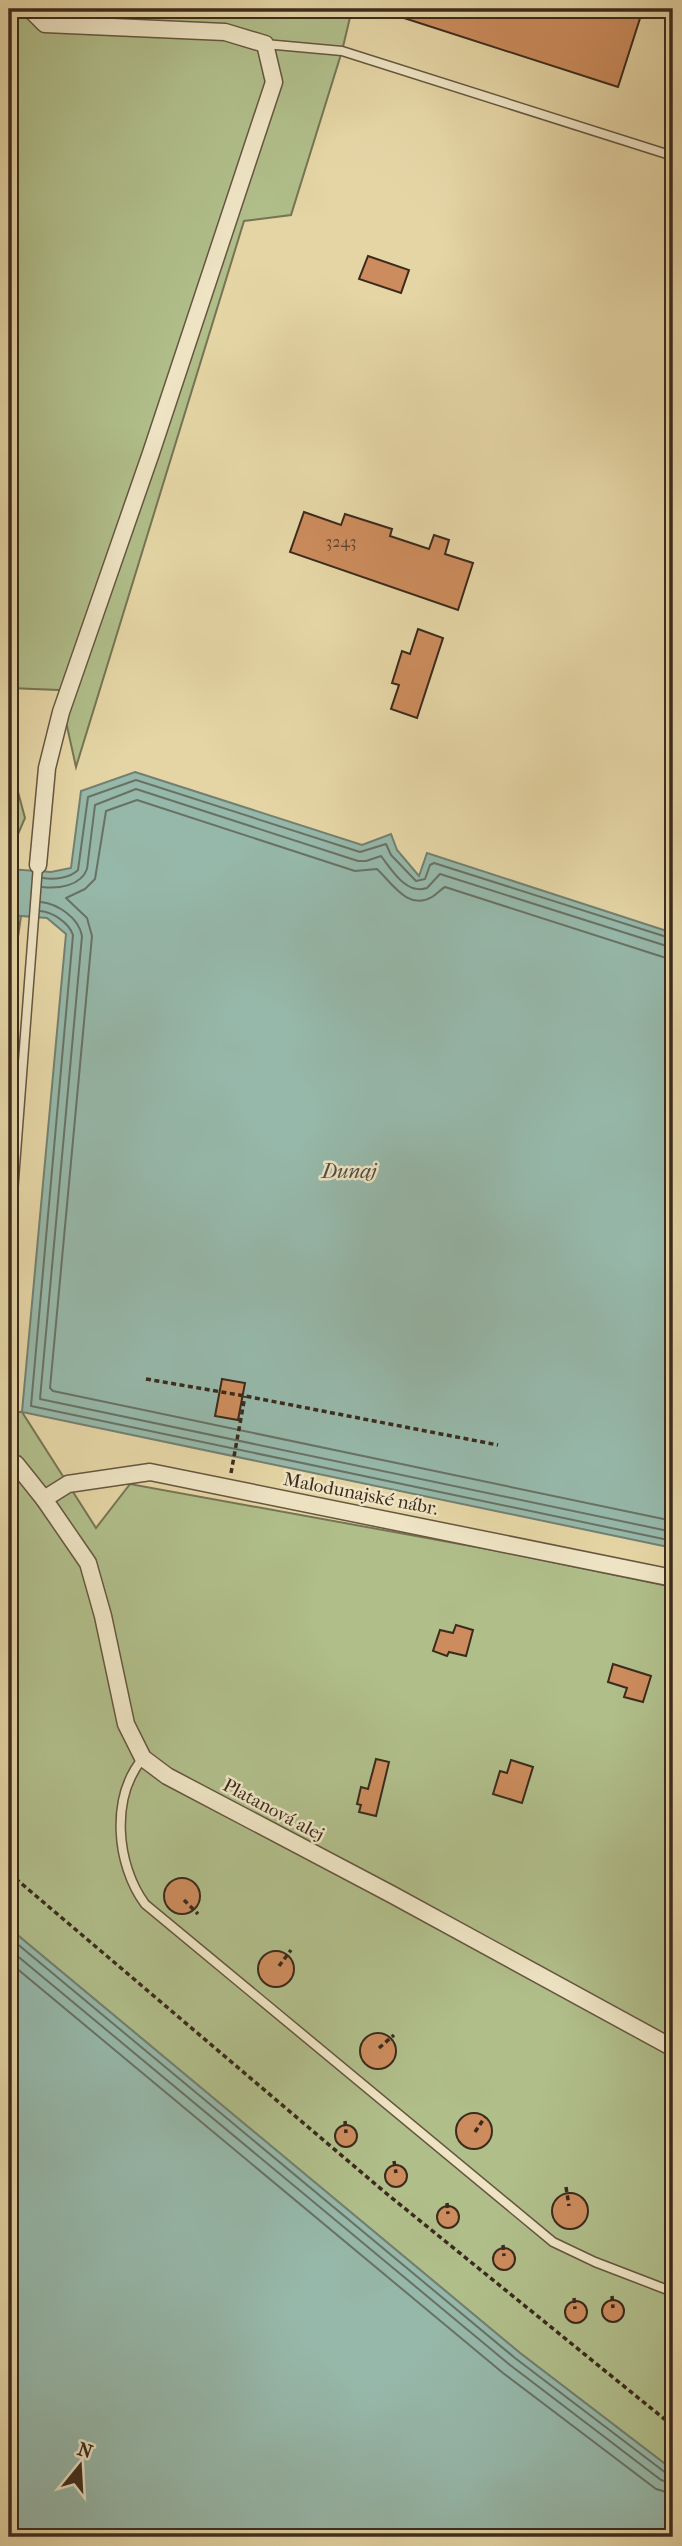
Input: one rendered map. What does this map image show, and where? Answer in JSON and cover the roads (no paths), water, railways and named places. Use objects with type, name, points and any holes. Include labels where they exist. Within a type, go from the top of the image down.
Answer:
[{"type":"street","points":[[30,9],[45,24],[225,32],[265,44],[274,82],[61,712],[47,768],[38,866]]},
{"type":"street","name":"Platanová alej","points":[[12,1466],[44,1499],[89,1563],[126,1724],[143,1758],[167,1776],[391,1894],[673,2048]]},
{"type":"street","name":"Malodunajské nábr.","points":[[44,1499],[68,1485],[150,1472],[673,1578]]},
{"type":"lane","points":[[265,44],[342,51],[673,156]]},
{"type":"lane","points":[[9,1245],[38,866]]},
{"type":"lane","points":[[9,1447],[12,1466]]},
{"type":"lane","points":[[143,1758],[128,1781],[121,1830],[126,1867],[136,1892],[145,1904],[553,2242],[595,2262],[673,2292]]},
{"type":"water","name":"Dunaj","points":[[135,772],[362,845],[391,834],[397,850],[419,876],[427,853],[673,933],[673,1548],[22,1412],[66,934],[47,918],[9,915],[9,869],[51,872],[71,868],[81,791]]},
{"type":"water","points":[[9,1928],[520,2353],[673,2470],[673,2537],[9,2537]]}]
